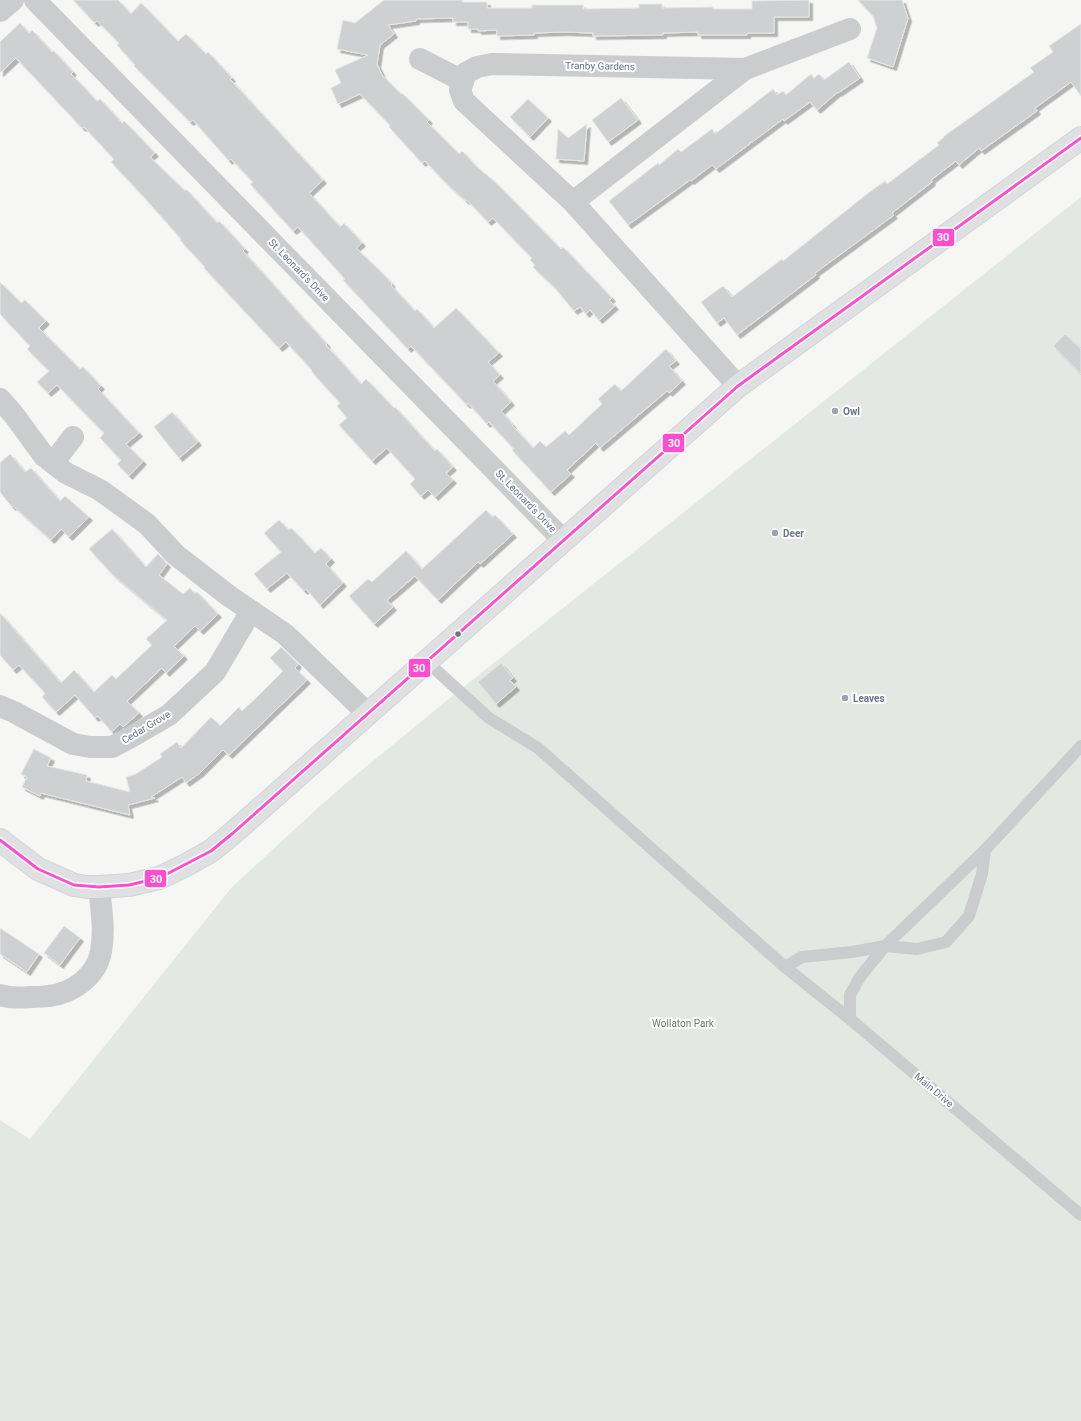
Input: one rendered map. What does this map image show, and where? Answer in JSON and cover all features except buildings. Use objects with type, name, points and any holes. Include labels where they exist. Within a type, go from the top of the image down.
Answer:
[{"type":"street","points":[[0,11],[13,0]]},
{"type":"street","name":"St. Leonard's Drive","points":[[35,0],[563,540]]},
{"type":"street","name":"Tranby Gardens","points":[[573,202],[746,68],[850,29]]},
{"type":"street","points":[[420,59],[463,81],[460,90],[464,101],[573,202],[738,386]]},
{"type":"street","name":"Tranby Gardens","points":[[463,81],[466,73],[477,67],[492,64],[746,68]]},
{"type":"street","points":[[0,840],[38,869],[74,885],[87,887],[129,885],[159,878],[210,851],[233,833],[738,386],[1079,142]]},
{"type":"street","points":[[0,399],[14,415],[44,456],[66,474],[100,490],[147,524],[176,555],[229,596],[285,634],[368,714]]},
{"type":"street","points":[[53,463],[73,437]]},
{"type":"street","name":"Cedar Grove","points":[[0,706],[73,744],[90,747],[112,746],[131,738],[169,715],[215,672],[251,611]]},
{"type":"street","points":[[0,995],[23,997],[49,996],[69,991],[83,981],[94,968],[101,953],[102,940],[99,887]]},
{"type":"lane","name":"Main Drive","points":[[426,661],[490,718],[538,748],[785,967],[850,1019],[1081,1215]]},
{"type":"lane","points":[[850,1019],[850,995],[860,977],[885,946],[985,850],[1081,746]]},
{"type":"lane","points":[[785,967],[802,957],[852,952],[885,946],[917,949],[946,942],[969,916],[982,874],[985,850]]},
{"type":"green space","name":"Wollaton Park","points":[[1081,197],[1081,1421],[0,1421],[0,1120],[30,1139],[232,887],[319,807],[456,693]]},
{"type":"transit line","name":"30","points":[[0,840],[38,869],[74,885],[99,887],[129,885],[159,878],[211,851],[738,386],[1081,138]]},
{"type":"place","name":"Owl","points":[[835,411]]},
{"type":"place","name":"Deer","points":[[775,533]]},
{"type":"place","name":"Leaves","points":[[845,698]]}]
